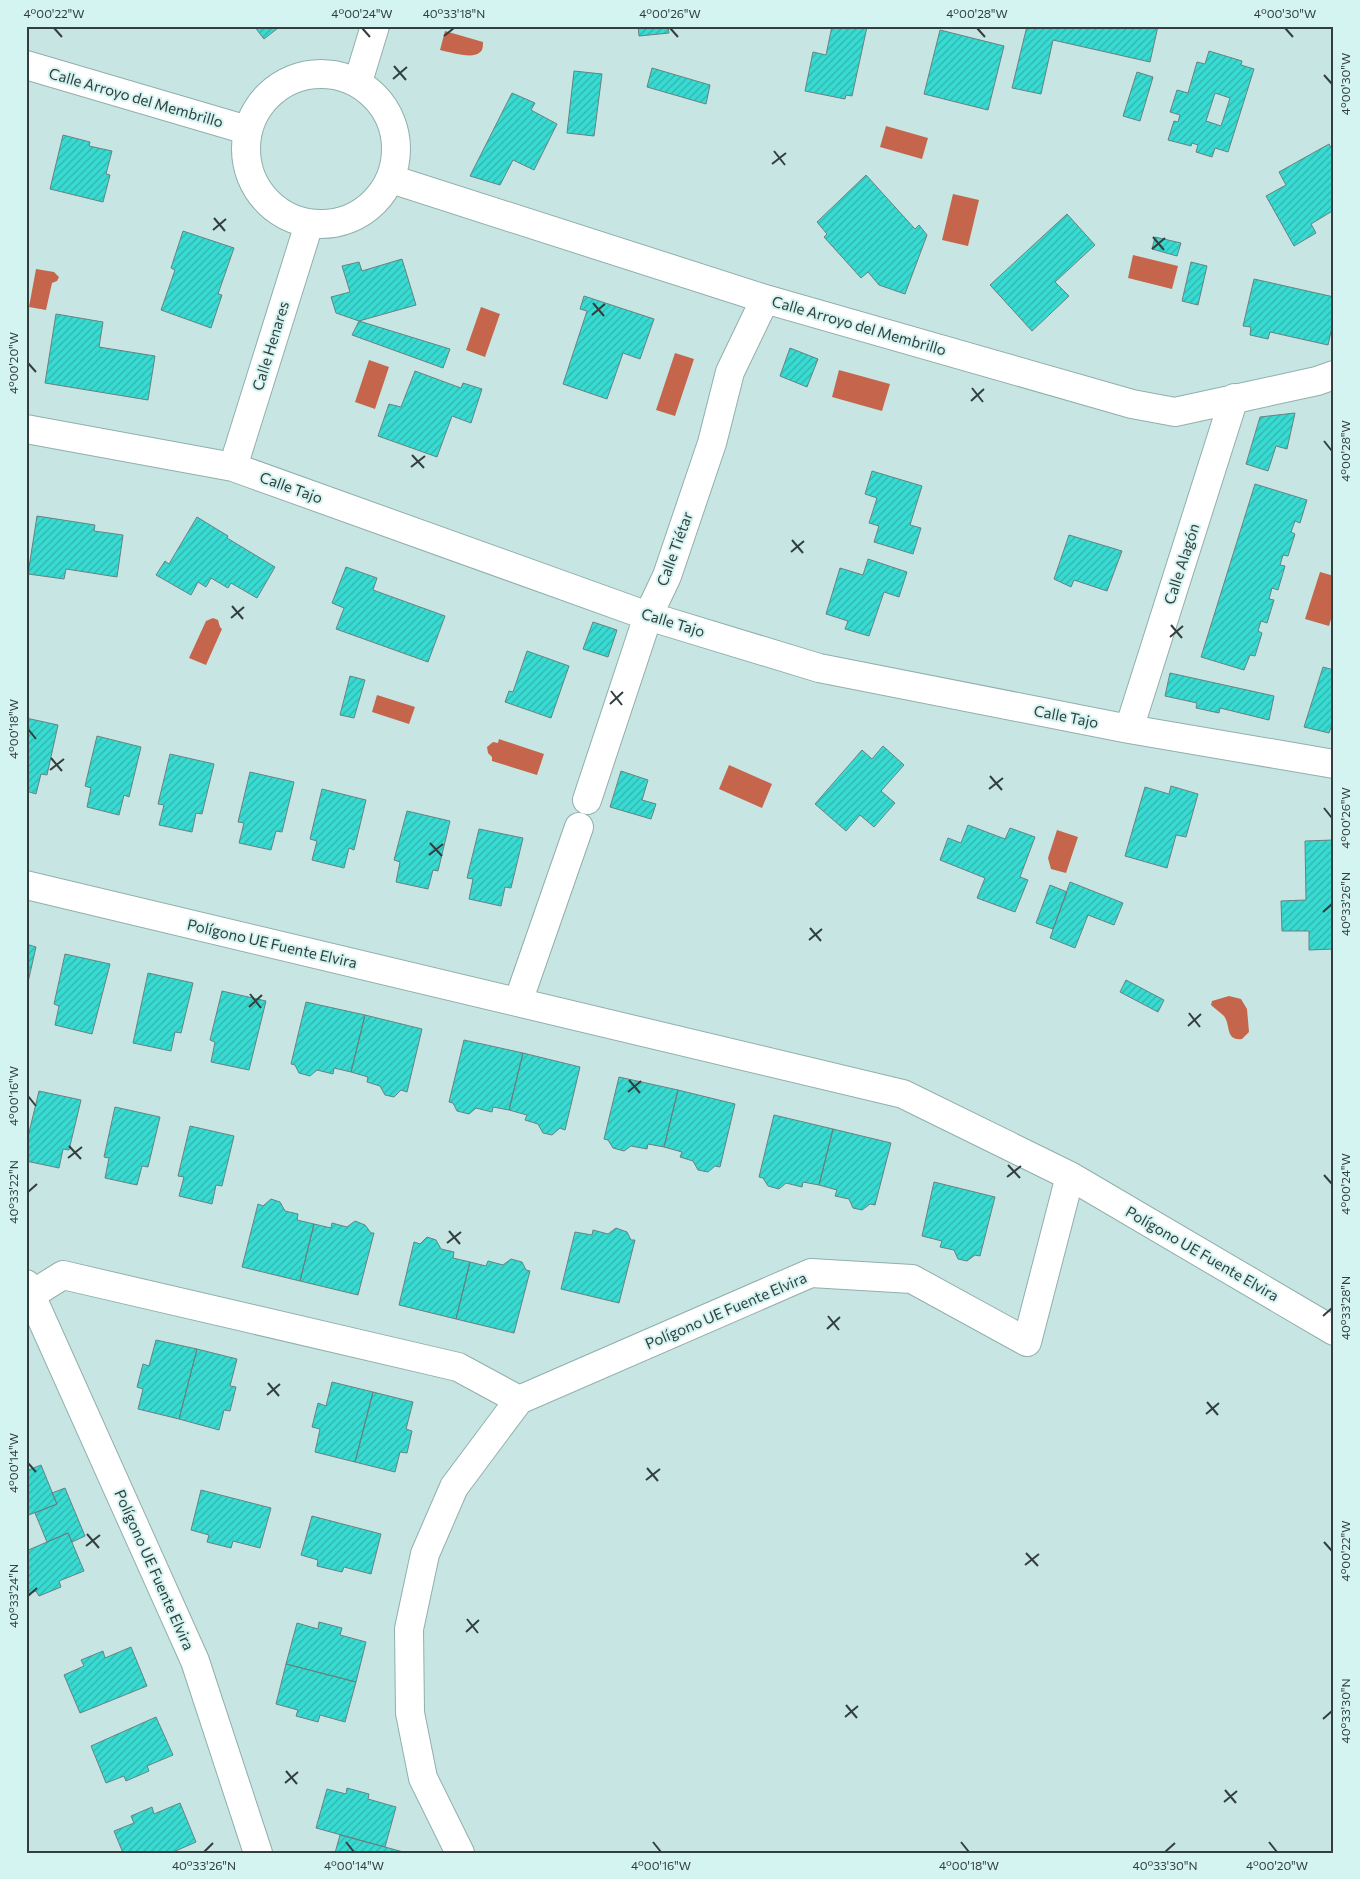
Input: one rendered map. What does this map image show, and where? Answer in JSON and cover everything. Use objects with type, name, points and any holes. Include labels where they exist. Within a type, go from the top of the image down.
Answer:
[{"type":"street","points":[[358,82],[375,26]]},
{"type":"street","name":"Calle Arroyo del Membrillo","points":[[26,65],[247,130]]},
{"type":"street","points":[[324,72],[358,82],[379,100],[393,124],[397,152],[391,179],[371,206],[342,222],[310,224],[280,213],[257,191],[245,162],[247,130],[262,100],[290,79],[324,72]]},
{"type":"street","name":"Calle Arroyo del Membrillo","points":[[391,179],[765,300],[1132,404],[1175,412],[1334,375]]},
{"type":"street","name":"Calle Henares","points":[[233,467],[310,224]]},
{"type":"street","name":"Calle Tiétar","points":[[587,800],[648,616],[667,576],[712,443],[730,372],[765,300]]},
{"type":"street","name":"Calle Alagón","points":[[1129,729],[1234,398]]},
{"type":"street","name":"Calle Tajo","points":[[26,429],[233,467],[648,616],[819,668],[1129,729],[1334,764]]},
{"type":"street","points":[[518,1002],[579,827]]},
{"type":"street","name":"Polígono UE Fuente Elvira","points":[[26,885],[903,1094],[1070,1176],[1334,1331]]},
{"type":"street","name":"Polígono UE Fuente Elvira","points":[[460,1853],[423,1778],[410,1713],[409,1629],[425,1554],[454,1487],[519,1400],[810,1273],[912,1279],[1026,1342],[1070,1176]]},
{"type":"street","name":"Polígono UE Fuente Elvira","points":[[258,1853],[195,1661],[29,1290],[63,1275],[458,1367],[519,1400]]},
{"type":"shaded area","points":[[445,31],[483,42],[482,50],[476,55],[460,55],[440,50]]},
{"type":"shaded area","points":[[886,126],[928,138],[922,159],[880,147]]},
{"type":"shaded area","points":[[953,194],[979,200],[968,246],[942,240]]},
{"type":"shaded area","points":[[1133,255],[1178,266],[1172,289],[1128,278]]},
{"type":"shaded area","points":[[36,269],[54,272],[59,277],[57,281],[52,283],[46,310],[29,307]]},
{"type":"shaded area","points":[[481,307],[500,314],[485,357],[466,350]]},
{"type":"shaded area","points":[[675,353],[694,359],[675,416],[656,410]]},
{"type":"shaded area","points":[[369,360],[389,367],[375,409],[355,402]]},
{"type":"shaded area","points":[[839,370],[890,384],[882,411],[832,397]]},
{"type":"shaded area","points":[[1320,572],[1334,576],[1334,609],[1329,626],[1305,619]]},
{"type":"shaded area","points":[[213,618],[218,620],[222,629],[206,665],[189,658],[206,621]]},
{"type":"shaded area","points":[[377,695],[415,707],[409,724],[372,712]]},
{"type":"shaded area","points":[[499,739],[544,754],[537,775],[492,761],[487,747],[493,742],[498,743]]},
{"type":"shaded area","points":[[729,765],[772,784],[762,808],[719,789]]},
{"type":"shaded area","points":[[1057,830],[1078,837],[1066,873],[1051,869],[1048,858]]},
{"type":"shaded area","points":[[1229,996],[1241,999],[1247,1009],[1249,1032],[1242,1039],[1233,1038],[1224,1016],[1211,1005],[1212,1001]]},
{"type":"building","points":[[254,26],[277,26],[278,28],[264,39]]},
{"type":"building","points":[[638,26],[668,26],[669,33],[639,36]]},
{"type":"building","points":[[832,26],[867,27],[852,96],[846,95],[845,99],[805,91],[813,52],[826,55]]},
{"type":"building","points":[[1027,26],[1158,26],[1150,62],[1053,40],[1041,94],[1012,88]]},
{"type":"building","points":[[940,30],[1004,46],[988,110],[924,94]]},
{"type":"building","points":[[1209,51],[1242,61],[1241,65],[1254,69],[1228,152],[1215,148],[1212,157],[1196,152],[1198,145],[1192,143],[1191,146],[1168,140],[1174,121],[1178,122],[1180,115],[1170,112],[1177,90],[1188,93],[1197,62],[1205,64]],"holes":[[[1215,93],[1230,98],[1221,126],[1206,121]]]},
{"type":"building","points":[[652,68],[710,85],[706,104],[647,87]]},
{"type":"building","points":[[574,71],[602,74],[594,136],[567,133]]},
{"type":"building","points":[[1137,72],[1153,77],[1140,121],[1123,116]]},
{"type":"building","points":[[512,93],[535,103],[531,110],[557,124],[534,170],[513,160],[500,185],[470,176]]},
{"type":"building","points":[[63,135],[90,142],[89,146],[112,151],[106,174],[110,175],[103,202],[50,189]]},
{"type":"building","points":[[1329,144],[1334,153],[1334,210],[1311,224],[1316,233],[1294,246],[1266,196],[1286,185],[1279,172]]},
{"type":"building","points":[[866,175],[915,229],[919,225],[927,235],[905,294],[879,285],[868,272],[861,278],[824,237],[827,234],[817,222]]},
{"type":"building","points":[[1067,214],[1095,245],[1055,282],[1069,296],[1032,331],[990,285]]},
{"type":"building","points":[[183,231],[234,248],[218,294],[222,295],[211,328],[161,310],[175,270],[171,268]]},
{"type":"building","points":[[1155,237],[1181,243],[1177,256],[1152,249]]},
{"type":"building","points":[[402,259],[416,305],[359,321],[336,313],[331,297],[350,292],[342,266],[359,262],[362,271]]},
{"type":"building","points":[[1191,262],[1207,266],[1198,305],[1182,301]]},
{"type":"building","points":[[1254,279],[1334,297],[1334,318],[1328,345],[1270,332],[1268,339],[1250,335],[1251,327],[1243,326]]},
{"type":"building","points":[[584,296],[654,319],[640,359],[623,353],[607,399],[563,384],[587,311],[580,309]]},
{"type":"building","points":[[56,314],[103,322],[99,347],[155,356],[148,400],[45,383]]},
{"type":"building","points":[[359,321],[450,349],[443,368],[352,335]]},
{"type":"building","points":[[790,348],[818,359],[807,387],[780,376]]},
{"type":"building","points":[[415,371],[461,388],[463,383],[482,389],[471,423],[452,416],[437,457],[378,436],[389,404],[401,407]]},
{"type":"building","points":[[1295,413],[1287,449],[1276,446],[1268,471],[1246,464],[1260,417]]},
{"type":"building","points":[[872,471],[922,486],[910,525],[921,528],[913,554],[874,542],[879,526],[869,523],[877,498],[865,494]]},
{"type":"building","points":[[1255,484],[1307,500],[1300,523],[1295,521],[1291,532],[1295,534],[1288,556],[1283,555],[1280,565],[1285,566],[1278,590],[1272,588],[1269,599],[1274,600],[1267,623],[1261,621],[1258,631],[1262,633],[1255,656],[1250,655],[1244,670],[1201,657]]},
{"type":"building","points":[[37,516],[95,525],[94,531],[123,535],[117,577],[66,569],[64,579],[28,574]]},
{"type":"building","points":[[197,517],[275,567],[257,598],[231,583],[228,588],[211,578],[206,587],[198,582],[191,595],[156,575],[165,561],[169,564]]},
{"type":"building","points":[[1069,535],[1122,551],[1107,591],[1074,580],[1071,587],[1054,579]]},
{"type":"building","points":[[868,559],[907,572],[899,597],[884,592],[869,636],[845,629],[848,621],[826,614],[840,568],[863,575]]},
{"type":"building","points":[[346,567],[377,578],[373,590],[445,616],[428,662],[336,629],[344,608],[332,603]]},
{"type":"building","points":[[593,622],[617,630],[608,657],[583,649]]},
{"type":"building","points":[[527,651],[569,666],[551,718],[505,702],[509,691],[513,692]]},
{"type":"building","points":[[1323,667],[1334,670],[1334,719],[1329,733],[1304,727]]},
{"type":"building","points":[[1170,673],[1274,696],[1269,720],[1220,708],[1219,713],[1196,708],[1197,703],[1165,696]]},
{"type":"building","points":[[350,676],[365,680],[354,718],[340,715]]},
{"type":"building","points":[[26,718],[58,725],[47,775],[41,774],[36,794],[26,791]]},
{"type":"building","points":[[97,736],[141,747],[129,797],[124,795],[119,815],[87,807],[91,788],[85,786]]},
{"type":"building","points":[[883,746],[904,765],[881,791],[895,803],[874,827],[860,815],[846,831],[815,804],[862,750],[872,759]]},
{"type":"building","points":[[170,754],[214,764],[202,814],[196,813],[192,832],[159,825],[164,805],[158,804]]},
{"type":"building","points":[[621,771],[648,780],[642,800],[656,804],[651,819],[610,807]]},
{"type":"building","points":[[250,772],[294,782],[282,832],[276,831],[271,850],[239,843],[244,823],[238,822]]},
{"type":"building","points":[[1171,786],[1198,794],[1186,837],[1176,835],[1167,868],[1125,856],[1145,787],[1169,794]]},
{"type":"building","points":[[322,789],[366,800],[354,850],[349,848],[344,868],[312,860],[317,841],[310,839]]},
{"type":"building","points":[[407,811],[450,821],[438,871],[433,870],[428,889],[396,882],[400,862],[394,860]]},
{"type":"building","points":[[968,825],[1005,839],[1010,828],[1035,837],[1020,877],[1028,880],[1015,912],[977,898],[985,878],[940,860],[948,838],[961,843]]},
{"type":"building","points":[[479,829],[523,838],[511,888],[505,887],[501,906],[469,899],[473,879],[467,878]]},
{"type":"building","points":[[1333,840],[1334,949],[1309,950],[1309,931],[1282,931],[1281,901],[1306,900],[1305,841]]},
{"type":"building","points":[[1070,882],[1123,903],[1114,925],[1088,915],[1075,948],[1050,938]]},
{"type":"building","points":[[1050,885],[1067,892],[1053,929],[1036,923]]},
{"type":"building","points":[[26,944],[36,947],[26,991]]},
{"type":"building","points":[[65,954],[110,964],[92,1034],[55,1025],[59,1006],[54,1004]]},
{"type":"building","points":[[148,973],[193,983],[181,1033],[175,1032],[171,1051],[133,1043]]},
{"type":"building","points":[[1126,980],[1164,1000],[1158,1012],[1120,992]]},
{"type":"building","points":[[222,991],[266,1001],[249,1070],[211,1062],[215,1042],[210,1040]]},
{"type":"building","points":[[306,1002],[365,1015],[351,1072],[334,1068],[333,1074],[317,1070],[310,1076],[299,1073],[295,1065],[291,1064]]},
{"type":"building","points":[[365,1015],[422,1029],[407,1092],[401,1090],[394,1097],[385,1095],[380,1086],[367,1082],[368,1077],[351,1072]]},
{"type":"building","points":[[464,1040],[523,1053],[509,1110],[493,1107],[492,1112],[476,1108],[469,1114],[457,1111],[453,1103],[449,1102]]},
{"type":"building","points":[[523,1053],[580,1067],[565,1130],[560,1128],[552,1135],[543,1133],[538,1124],[525,1120],[527,1115],[509,1110]]},
{"type":"building","points":[[619,1077],[678,1090],[664,1147],[648,1144],[647,1149],[631,1146],[624,1151],[613,1148],[608,1140],[604,1139]]},
{"type":"building","points":[[678,1090],[735,1104],[720,1167],[715,1166],[708,1172],[698,1170],[693,1161],[680,1157],[682,1152],[664,1147]]},
{"type":"building","points":[[39,1091],[81,1100],[69,1150],[63,1149],[59,1168],[26,1161],[26,1145]]},
{"type":"building","points":[[115,1107],[160,1117],[148,1167],[142,1166],[137,1185],[105,1178],[109,1158],[104,1157]]},
{"type":"building","points":[[774,1115],[833,1129],[819,1185],[803,1182],[802,1187],[786,1183],[779,1189],[768,1186],[763,1178],[759,1177]]},
{"type":"building","points":[[190,1126],[234,1136],[222,1186],[216,1185],[212,1204],[179,1196],[184,1177],[178,1176]]},
{"type":"building","points":[[833,1129],[891,1143],[875,1205],[870,1204],[862,1210],[853,1208],[849,1199],[835,1196],[837,1190],[819,1185]]},
{"type":"building","points":[[934,1182],[995,1197],[980,1256],[975,1255],[967,1261],[958,1259],[954,1250],[940,1247],[942,1241],[922,1236]]},
{"type":"building","points":[[271,1199],[280,1202],[285,1211],[298,1214],[297,1220],[314,1224],[300,1281],[242,1267],[258,1204],[263,1206]]},
{"type":"building","points":[[355,1221],[365,1225],[371,1233],[374,1233],[358,1295],[300,1281],[314,1224],[331,1228],[332,1223],[347,1227]]},
{"type":"building","points":[[616,1228],[627,1232],[631,1240],[635,1240],[619,1303],[561,1289],[575,1232],[592,1235],[593,1230],[608,1234]]},
{"type":"building","points":[[427,1237],[436,1240],[441,1249],[454,1252],[453,1258],[470,1262],[456,1319],[399,1305],[414,1242],[420,1244]]},
{"type":"building","points":[[511,1259],[522,1262],[526,1270],[530,1271],[514,1333],[456,1319],[470,1262],[486,1266],[488,1261],[503,1265]]},
{"type":"building","points":[[156,1340],[197,1349],[179,1419],[138,1409],[143,1389],[137,1387],[143,1364],[149,1366]]},
{"type":"building","points":[[197,1349],[237,1359],[230,1386],[236,1387],[230,1411],[224,1410],[219,1430],[179,1419]]},
{"type":"building","points":[[332,1382],[373,1392],[355,1462],[315,1452],[320,1429],[312,1427],[318,1403],[326,1406]]},
{"type":"building","points":[[373,1392],[413,1402],[406,1429],[412,1431],[407,1453],[400,1452],[395,1472],[355,1462]]},
{"type":"building","points":[[41,1465],[57,1504],[26,1516],[26,1471]]},
{"type":"building","points":[[65,1488],[85,1536],[72,1542],[68,1533],[47,1542],[35,1513],[57,1504],[52,1493]]},
{"type":"building","points":[[201,1490],[271,1508],[260,1548],[233,1541],[231,1548],[207,1542],[209,1535],[191,1530]]},
{"type":"building","points":[[312,1516],[381,1534],[371,1574],[344,1567],[342,1572],[317,1566],[318,1560],[301,1555]]},
{"type":"building","points":[[68,1533],[84,1571],[59,1581],[61,1587],[39,1596],[36,1591],[26,1595],[26,1551]]},
{"type":"building","points":[[319,1622],[342,1628],[340,1635],[366,1642],[356,1682],[286,1664],[297,1623],[318,1629]]},
{"type":"building","points":[[131,1647],[147,1686],[80,1713],[64,1675],[84,1666],[81,1660],[103,1651],[105,1658]]},
{"type":"building","points":[[286,1664],[356,1682],[345,1722],[320,1715],[318,1722],[296,1716],[298,1710],[276,1704]]},
{"type":"building","points":[[156,1717],[173,1755],[147,1766],[149,1771],[126,1781],[124,1776],[106,1783],[91,1746]]},
{"type":"building","points":[[347,1788],[369,1794],[368,1799],[396,1807],[385,1847],[316,1828],[327,1789],[346,1794]]},
{"type":"building","points":[[180,1803],[196,1842],[171,1853],[123,1853],[114,1831],[134,1823],[131,1816],[152,1807],[154,1814]]},
{"type":"building","points":[[340,1835],[385,1847],[407,1853],[335,1853]]}]
